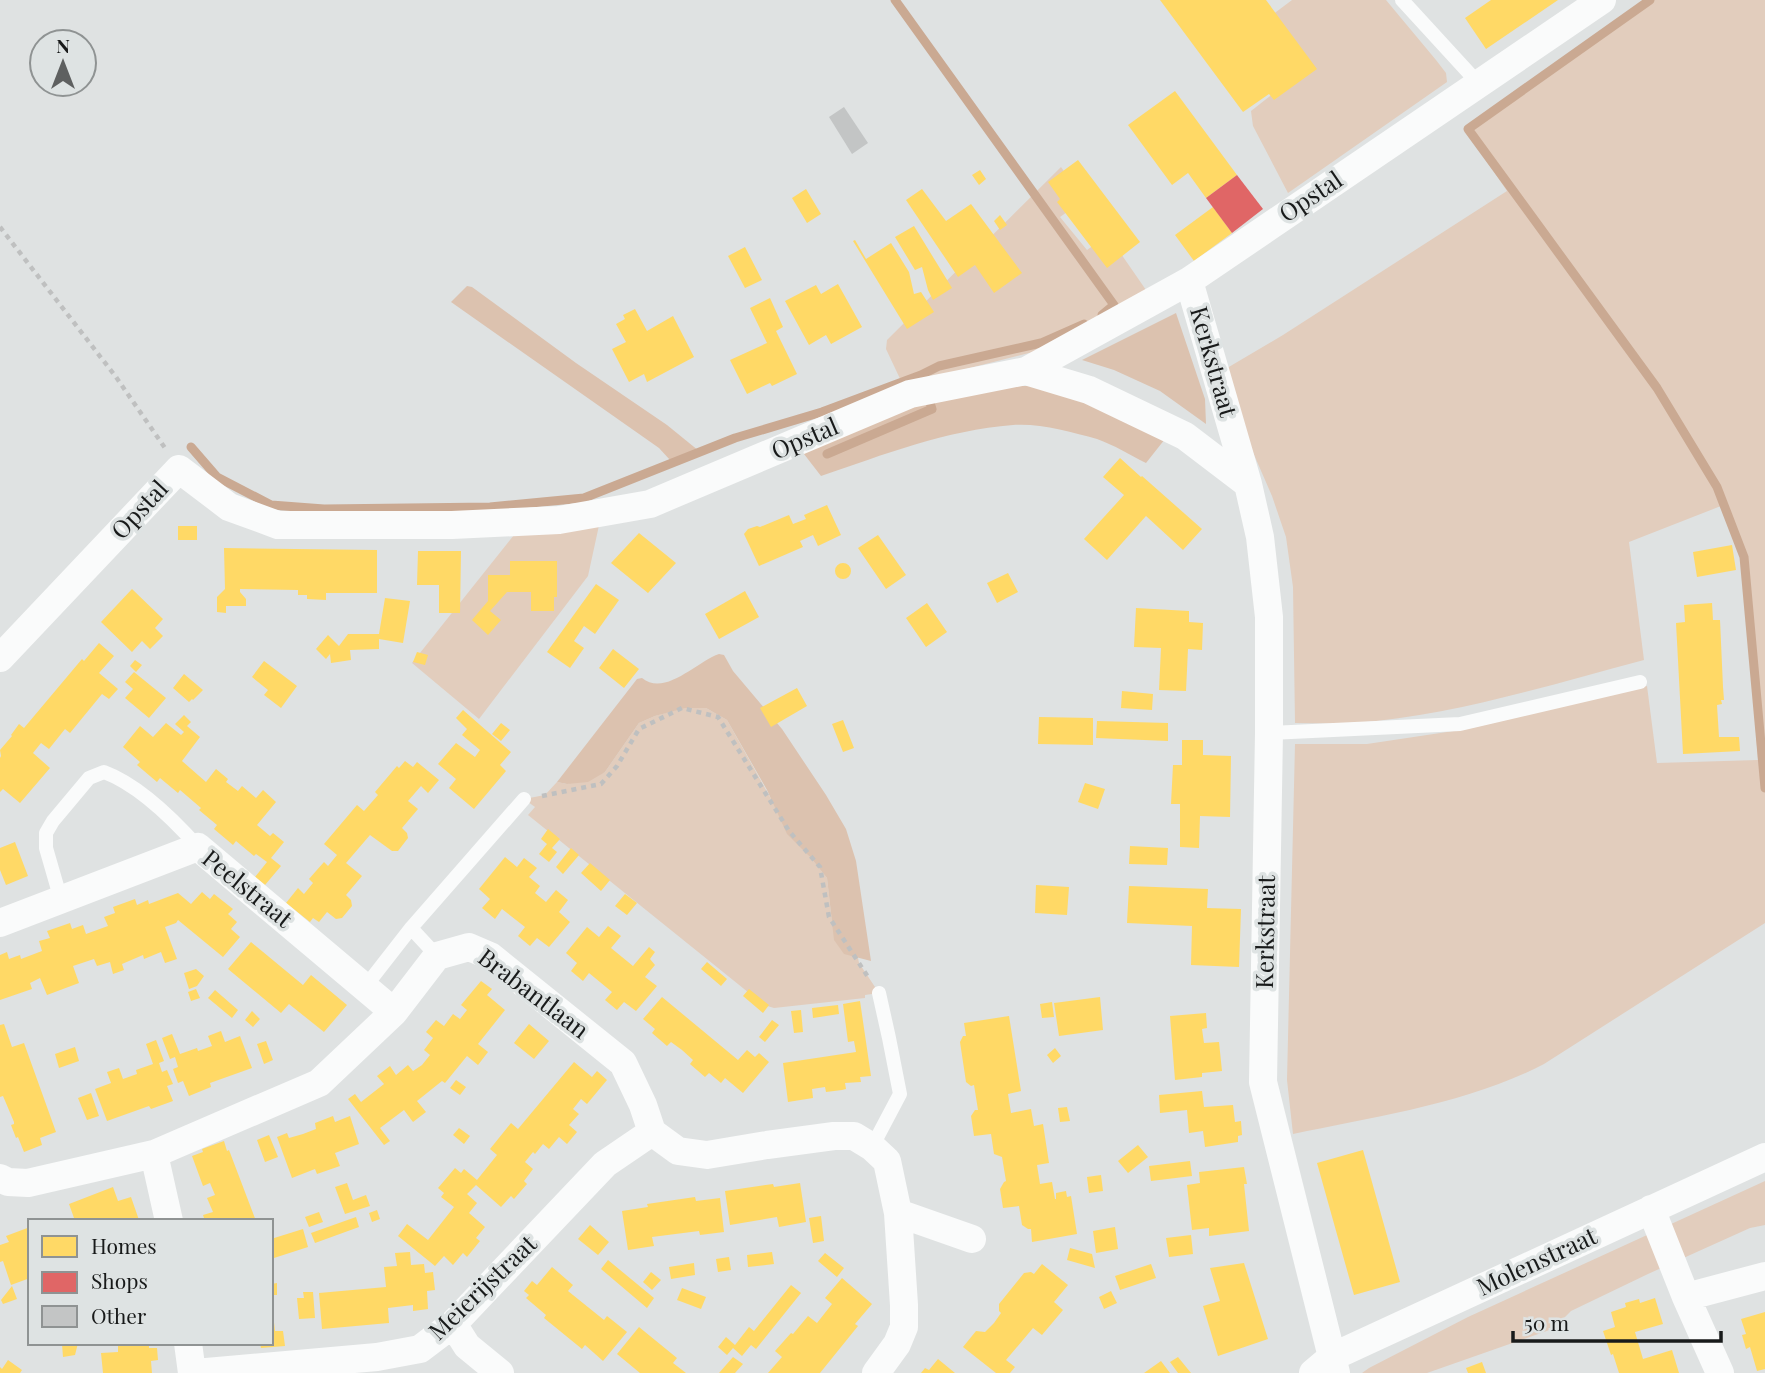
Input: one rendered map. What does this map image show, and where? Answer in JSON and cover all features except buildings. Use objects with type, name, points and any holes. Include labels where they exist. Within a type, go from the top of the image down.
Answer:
[{"type":"street","name":"Opstal","points":[[0,659],[179,468],[229,507],[278,525],[453,525],[559,520],[650,504],[910,394],[1026,371],[1189,281],[1602,0]]},
{"type":"street","name":"Kerkstraat","points":[[1189,281],[1248,484],[1260,537],[1269,617],[1263,1082],[1327,1368]]},
{"type":"street","name":"Kerkstraat","points":[[1026,371],[1089,390],[1185,436],[1248,484]]},
{"type":"street","name":"Peelstraat","points":[[0,923],[198,847],[394,1012]]},
{"type":"street","name":"Brabantlaan","points":[[154,1154],[320,1083],[394,1012],[438,956],[469,947],[490,956],[623,1063],[643,1105],[652,1132]]},
{"type":"street","points":[[652,1132],[678,1151],[707,1155],[834,1136],[854,1136],[872,1147],[887,1161],[898,1213],[904,1327],[897,1345],[876,1373]]},
{"type":"street","name":"Meierijstraat","points":[[193,1373],[377,1357],[420,1349],[453,1324],[605,1164],[652,1132]]},
{"type":"street","points":[[0,1178],[8,1182],[28,1183],[154,1154],[169,1219]]},
{"type":"street","name":"Molenstraat","points":[[1327,1368],[1651,1209],[1765,1157]]},
{"type":"street","points":[[1651,1209],[1720,1373]]},
{"type":"street","points":[[898,1213],[972,1239]]},
{"type":"street","points":[[1686,1297],[1765,1276]]},
{"type":"street","points":[[453,1324],[467,1346],[500,1373]]},
{"type":"street","points":[[188,1345],[193,1373]]},
{"type":"lane","points":[[1402,0],[1479,84]]},
{"type":"lane","points":[[1269,733],[1460,724],[1640,682]]},
{"type":"lane","points":[[61,900],[46,848],[46,833],[89,778],[104,772],[120,778],[175,821],[198,847]]},
{"type":"lane","points":[[365,987],[411,928],[524,799]]},
{"type":"lane","points":[[411,928],[438,956]]},
{"type":"lane","points":[[872,1147],[900,1094],[879,993]]},
{"type":"path","points":[[0,227],[116,377],[179,468]]},
{"type":"path","points":[[524,799],[601,784],[617,766],[639,729],[682,708],[718,718],[789,831],[820,867],[829,917],[879,993]]},
{"type":"shaded area","points":[[1292,0],[1386,0],[1446,73],[1447,82],[1288,193],[1253,126],[1251,111],[1289,81],[1256,27]]},
{"type":"shaded area","points":[[1654,0],[1765,0],[1765,923],[1544,1064],[1515,1078],[1453,1099],[1293,1134],[1287,1080],[1295,744],[1367,744],[1467,729],[1647,686],[1657,763],[1758,760],[1743,562],[1721,506],[1629,542],[1644,660],[1501,698],[1428,714],[1355,723],[1295,723],[1293,587],[1286,537],[1272,496],[1235,411],[1222,371],[1283,335],[1507,191],[1468,134]]},
{"type":"shaded area","points":[[1061,167],[1084,200],[1060,217],[1087,250],[1108,235],[1146,290],[1045,349],[903,385],[886,349],[887,340]]},
{"type":"shaded area","points":[[467,286],[667,425],[699,451],[670,460],[659,448],[451,302]]},
{"type":"shaded area","points":[[1176,313],[1205,399],[1206,424],[1160,391],[1114,370],[1082,360]]},
{"type":"shaded area","points":[[1007,386],[1057,386],[1165,439],[1146,463],[1097,439],[1044,427],[1013,425],[939,438],[821,476],[797,445],[955,394]]},
{"type":"shaded area","points":[[603,507],[588,576],[479,719],[412,663],[526,520]]},
{"type":"shaded area","points":[[719,654],[724,655],[733,671],[782,729],[846,829],[856,861],[871,961],[844,954],[834,940],[827,878],[787,834],[767,790],[727,720],[706,708],[685,708],[639,723],[605,772],[588,782],[557,782],[637,679],[642,678],[651,683],[670,681]]},
{"type":"shaded area","points":[[682,708],[706,708],[727,720],[789,831],[827,878],[832,922],[879,993],[865,995],[865,998],[774,1008],[764,1005],[528,815],[535,807],[524,799],[545,795],[557,782],[567,784],[605,772],[639,723]]},
{"type":"shaded area","points":[[1765,1181],[1765,1225],[1750,1228],[1571,1311],[1560,1322],[1561,1326],[1427,1373],[1362,1373],[1468,1317]]},
{"type":"waterway","points":[[895,0],[1114,305],[1102,315]]},
{"type":"waterway","points":[[1650,0],[1468,129],[1657,388],[1717,487],[1744,557],[1765,788]]},
{"type":"waterway","points":[[922,379],[921,375],[939,366],[1041,343],[1084,324]]},
{"type":"waterway","points":[[191,447],[217,477],[271,505],[324,509],[490,507],[584,498],[735,438],[822,412],[921,375]]},
{"type":"waterway","points":[[827,454],[932,409],[928,396]]}]
